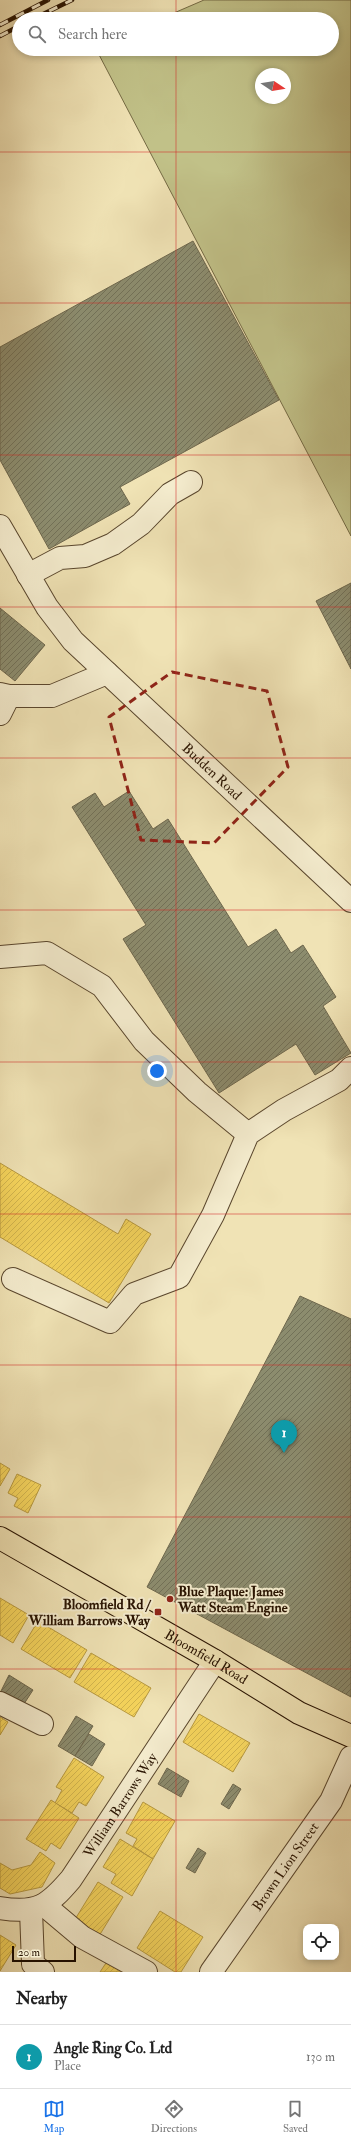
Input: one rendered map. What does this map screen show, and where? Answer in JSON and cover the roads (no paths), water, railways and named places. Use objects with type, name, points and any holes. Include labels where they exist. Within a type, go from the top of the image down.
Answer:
[{"type":"main road","name":"Bloomfield Road","points":[[0,1538],[215,1661],[299,1713],[351,1736]]},
{"type":"street","points":[[28,575],[60,558],[85,556],[113,544],[142,524],[170,494],[191,482]]},
{"type":"street","name":"Budden Road","points":[[0,526],[47,607],[73,642],[351,901]]},
{"type":"street","points":[[3,701],[52,696],[107,673]]},
{"type":"street","points":[[0,957],[47,953],[102,986],[144,1041],[197,1092],[248,1134]]},
{"type":"street","points":[[13,1279],[110,1322],[134,1294],[179,1277],[213,1215],[248,1134],[284,1110],[339,1080],[351,1068]]},
{"type":"street","name":"William Barrows Way","points":[[38,1908],[56,1898],[71,1878],[215,1661]]},
{"type":"street","points":[[0,1703],[42,1724]]},
{"type":"street","name":"Brown Lion Street","points":[[211,1972],[331,1801],[351,1757]]},
{"type":"street","points":[[0,1908],[16,1910],[38,1908],[82,1936],[146,1972]]},
{"type":"street","points":[[38,1908],[33,1964],[43,1972]]},
{"type":"railway","points":[[25,12],[48,0]]},
{"type":"railway","points":[[47,12],[72,0]]},
{"type":"railway","points":[[0,25],[12,19]]},
{"type":"railway","points":[[0,36],[12,30]]},
{"type":"place","name":"Angle Ring Co. Ltd","points":[[284,1453]]},
{"type":"place","name":"Blue Plaque: James Watt Steam Engine","points":[[170,1599]]},
{"type":"place","name":"Bloomfield Rd / William Barrows Way","points":[[158,1612]]}]
